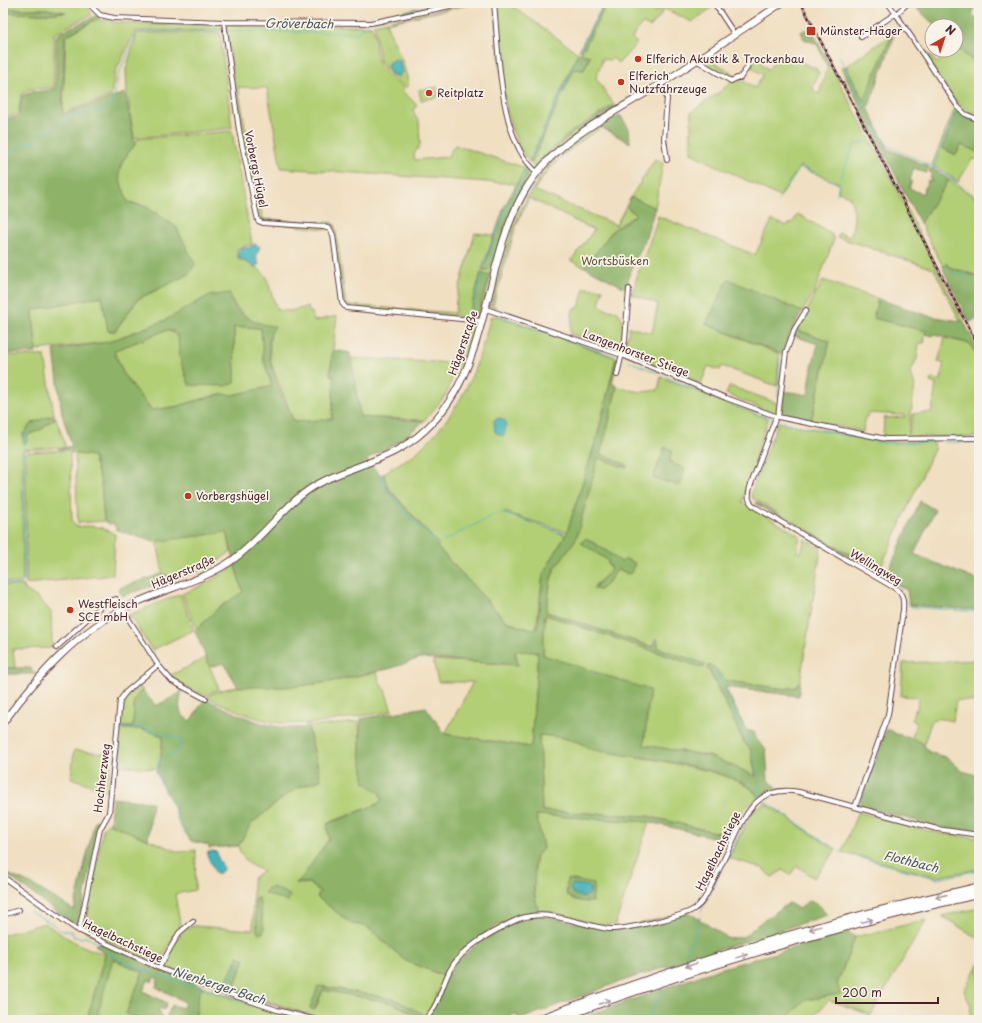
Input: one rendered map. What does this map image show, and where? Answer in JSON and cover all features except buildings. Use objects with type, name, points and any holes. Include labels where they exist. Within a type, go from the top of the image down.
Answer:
[{"type":"highway","points":[[537,1020],[651,979],[751,946],[858,916],[979,887]]},
{"type":"highway","points":[[555,1020],[669,979],[786,943],[885,916],[979,894]]},
{"type":"main road","name":"Hägerstraße","points":[[3,723],[34,683],[62,654],[92,628],[122,609],[221,568],[247,549],[293,501],[312,487],[334,475],[389,456],[414,439],[438,417],[454,393],[470,360],[510,222],[522,196],[538,173],[554,154],[575,136],[660,84],[782,3]]},
{"type":"street","points":[[88,3],[97,13],[108,17],[224,22],[371,23],[464,3]]},
{"type":"street","points":[[494,3],[504,104],[516,140],[530,167],[538,173]]},
{"type":"street","points":[[888,3],[958,107],[965,114],[979,120]]},
{"type":"street","points":[[861,36],[896,14],[908,3]]},
{"type":"street","points":[[716,6],[735,35]]},
{"type":"street","name":"Vorbergs Hügel","points":[[224,22],[239,130],[258,220],[263,223],[324,227],[330,229],[333,235],[342,303],[346,308],[482,321]]},
{"type":"street","points":[[696,60],[731,81],[740,78],[748,64]]},
{"type":"street","points":[[660,84],[667,97],[664,139],[667,160]]},
{"type":"street","points":[[616,375],[622,355],[630,289]]},
{"type":"street","name":"Langenhorster Stiege","points":[[486,309],[622,355],[777,417],[886,439],[979,438]]},
{"type":"street","points":[[777,417],[786,352],[794,330],[806,310]]},
{"type":"street","name":"Wellingweg","points":[[777,417],[750,487],[748,495],[750,503],[893,587],[900,592],[903,597],[903,610],[888,715],[855,807]]},
{"type":"street","points":[[56,648],[103,604],[116,599],[158,665],[172,681],[206,699]]},
{"type":"street","name":"Hochherzweg","points":[[80,931],[100,829],[109,813],[120,700],[126,692],[158,665]]},
{"type":"street","name":"Hagelbachstiege","points":[[424,1020],[434,1008],[448,974],[457,960],[478,943],[513,921],[532,915],[544,915],[600,927],[619,929],[684,913],[695,908],[709,890],[747,811],[766,796],[779,791],[792,791],[937,829],[979,835]]},
{"type":"street","name":"Hagelbachstiege","points":[[3,877],[80,931],[159,968],[208,987],[277,1010],[316,1020]]},
{"type":"street","points":[[3,915],[19,910]]},
{"type":"street","points":[[159,968],[179,933],[193,921]]},
{"type":"green space","points":[[3,3],[84,3],[92,14],[54,34],[54,88],[30,89],[21,95],[18,115],[3,117],[3,13],[45,14],[64,12],[46,9],[3,9]]},
{"type":"green space","points":[[440,3],[454,3],[373,20],[378,17]]},
{"type":"green space","points":[[468,3],[477,3],[386,23],[403,63],[409,84],[405,88],[385,69],[380,61],[374,24]]},
{"type":"green space","points":[[495,3],[508,3],[578,53],[530,160],[532,162],[574,69],[584,70],[590,57],[581,54],[607,3],[638,3],[662,14],[650,27],[643,24],[639,27],[632,38],[637,43],[619,63],[612,58],[610,60],[601,59],[602,61],[596,78],[614,105],[571,132],[543,158],[545,158],[573,133],[616,108],[538,168],[535,168],[523,153],[514,134],[507,113],[500,67]]},
{"type":"green space","points":[[604,3],[607,3],[582,52],[579,50]]},
{"type":"green space","points":[[644,3],[710,3],[709,5],[713,7],[692,22],[665,9],[663,12]]},
{"type":"green space","points":[[976,3],[972,15],[979,20],[979,63],[973,61],[964,54],[964,18],[927,18],[912,4]]},
{"type":"green space","points":[[3,9],[46,9],[66,12],[45,14],[3,13]]},
{"type":"green space","points":[[97,15],[100,17],[65,36],[62,115],[125,93],[135,145],[124,160],[120,172],[120,178],[128,202],[147,207],[176,227],[195,264],[189,274],[138,299],[115,331],[108,331],[102,296],[33,310],[36,353],[3,353],[3,119],[19,117],[22,96],[32,92],[54,90],[56,87],[56,37],[58,34]]},
{"type":"green space","points":[[97,19],[142,24],[221,24],[222,30],[135,31],[115,73],[111,96],[63,113],[66,36]]},
{"type":"green space","points":[[226,24],[371,26],[374,34],[377,56],[382,68],[404,89],[402,91],[417,105],[413,111],[419,121],[420,145],[414,154],[415,160],[447,157],[455,145],[532,170],[533,174],[492,273],[489,273],[491,276],[481,317],[471,318],[467,314],[465,317],[349,308],[344,305],[332,230],[263,222],[259,220],[240,130]],"holes":[[[238,87],[267,88],[281,168],[517,184],[525,169],[529,170],[523,188],[510,211],[494,261],[484,271],[482,269],[494,235],[475,233],[456,300],[455,313],[346,305],[335,225],[263,220]],[[481,273],[489,276],[476,317],[469,314]]]},
{"type":"green space","points":[[806,29],[807,31],[811,29],[829,63],[827,66],[817,44],[804,39],[801,32]]},
{"type":"green space","points":[[896,32],[889,41],[866,100],[864,101],[846,66]]},
{"type":"green space","points":[[137,33],[220,33],[232,128],[134,138],[127,92],[126,69]]},
{"type":"green space","points":[[894,37],[868,108],[888,149],[929,167],[926,173],[914,168],[910,180],[912,181],[909,188],[922,194],[928,180],[931,181],[932,179],[930,178],[932,173],[929,172],[931,168],[949,180],[920,223],[841,68],[846,66],[864,101],[889,41]]},
{"type":"green space","points":[[578,53],[590,56],[584,70],[574,69],[531,163],[530,160]]},
{"type":"green space","points":[[779,53],[817,69],[816,70],[819,72],[813,86],[814,92],[819,94],[829,63],[890,176],[963,320],[960,321],[934,269],[837,237],[839,233],[850,237],[854,216],[853,206],[849,196],[838,192],[839,184],[800,166],[780,197],[691,153],[691,112],[721,91],[730,82],[740,79],[755,88],[763,75],[749,66],[754,58],[763,63],[761,67],[766,67],[768,71]]},
{"type":"green space","points":[[964,54],[973,61],[979,63],[979,118],[961,107],[954,99],[928,58],[932,58],[937,63],[942,58],[964,58]]},
{"type":"green space","points":[[708,57],[710,60],[738,76],[731,80],[700,62]]},
{"type":"green space","name":"Reitplatz","points":[[437,87],[439,97],[421,100],[419,90]]},
{"type":"green space","points":[[614,105],[615,107],[573,133],[545,158],[542,158],[571,132]]},
{"type":"green space","points":[[955,108],[979,121],[979,123],[967,119],[957,111],[942,147],[956,155],[961,145],[979,152],[979,161],[973,158],[958,182],[932,165]]},
{"type":"green space","points":[[957,110],[967,119],[979,123],[979,152],[961,145],[956,155],[942,148]]},
{"type":"green space","points":[[620,115],[629,129],[630,143],[601,127]]},
{"type":"green space","points":[[597,127],[599,129],[579,142],[555,163],[534,190],[616,225],[626,206],[636,215],[614,229],[585,267],[571,261],[594,230],[529,198],[516,226],[493,305],[496,307],[494,310],[490,307],[505,253],[524,205],[536,183],[552,163],[572,144]]},
{"type":"green space","points":[[232,131],[252,244],[237,249],[238,259],[258,268],[266,276],[277,310],[290,311],[308,307],[309,312],[312,312],[314,321],[337,316],[330,375],[334,376],[332,419],[294,422],[270,360],[270,332],[266,326],[255,322],[246,316],[231,300],[208,296],[166,320],[108,342],[37,350],[32,310],[102,296],[108,331],[115,331],[138,299],[189,274],[147,207],[128,202],[118,176],[123,159],[138,139]]},
{"type":"green space","points":[[655,159],[663,163],[655,208],[631,197]]},
{"type":"green space","points":[[525,169],[529,171],[511,210],[494,261],[488,270],[483,270],[504,207]]},
{"type":"green space","points":[[949,180],[979,200],[979,276],[949,267],[946,264],[943,266],[920,223]]},
{"type":"green space","name":"Wortsbüsken","points":[[631,197],[655,208],[645,240],[629,275],[627,289],[585,267],[614,229],[636,215],[626,206]]},
{"type":"green space","points":[[798,214],[831,234],[834,239],[814,293],[802,312],[728,280],[706,324],[779,354],[777,386],[722,366],[720,370],[708,366],[701,384],[679,375],[679,373],[677,375],[625,354],[629,327],[652,333],[658,304],[632,294],[658,216],[755,255],[772,220],[786,226],[793,222]]},
{"type":"green space","points":[[263,219],[333,223],[335,225],[264,221]]},
{"type":"green space","points":[[946,263],[949,267],[979,277],[979,305],[977,318],[969,322],[944,271],[943,266]]},
{"type":"green space","points":[[481,273],[490,277],[480,306],[479,315],[473,317],[469,314]]},
{"type":"green space","points":[[728,279],[802,312],[789,335],[782,354],[706,324]]},
{"type":"green space","points":[[823,280],[878,299],[873,318],[926,331],[924,343],[919,343],[917,358],[910,374],[915,384],[908,434],[906,438],[883,437],[884,418],[905,417],[905,415],[868,413],[868,417],[865,417],[863,432],[811,421],[830,341],[797,330]]},
{"type":"green space","points":[[584,288],[603,289],[599,305],[607,310],[617,311],[620,316],[623,325],[623,334],[619,350],[570,334],[573,309],[579,308]]},
{"type":"green space","points":[[230,293],[231,300],[235,307],[246,317],[253,321],[275,326],[270,335],[270,360],[279,387],[294,422],[332,419],[334,376],[330,375],[333,350],[350,353],[360,417],[424,421],[403,439],[367,459],[369,464],[381,475],[384,474],[388,489],[439,545],[437,547],[505,620],[528,628],[537,629],[543,574],[567,532],[597,437],[616,358],[618,358],[612,383],[617,386],[600,454],[627,465],[627,468],[598,458],[576,539],[555,568],[551,579],[546,612],[652,647],[656,638],[658,648],[705,664],[704,668],[545,615],[543,655],[650,690],[644,745],[709,756],[756,776],[750,748],[745,744],[709,670],[707,669],[708,665],[714,667],[726,681],[785,689],[796,687],[798,682],[800,683],[799,696],[725,687],[746,730],[754,732],[757,740],[766,749],[768,780],[778,788],[770,790],[758,797],[748,786],[708,770],[683,764],[594,750],[581,743],[571,740],[539,735],[542,811],[647,816],[731,836],[729,841],[649,822],[536,815],[543,848],[535,858],[534,892],[538,911],[511,919],[484,934],[471,943],[460,954],[444,976],[406,961],[366,926],[352,924],[317,897],[320,891],[309,883],[296,883],[301,879],[329,839],[327,824],[378,804],[382,799],[380,793],[365,783],[360,752],[361,719],[426,707],[445,734],[531,747],[538,652],[515,651],[518,665],[420,658],[392,668],[330,682],[287,687],[238,687],[224,663],[210,667],[195,631],[217,609],[243,592],[227,532],[155,542],[117,530],[113,523],[109,524],[104,521],[101,483],[93,456],[71,453],[70,449],[58,449],[72,446],[62,414],[54,350],[108,342],[166,320],[208,296]],"holes":[[[234,327],[261,328],[263,358],[272,386],[233,395],[220,394],[174,407],[151,410],[124,375],[114,351],[166,330],[174,332],[178,337],[179,356],[189,385],[225,386],[235,383]]]},
{"type":"green space","points":[[878,299],[929,316],[960,321],[963,320],[979,352],[979,361],[970,344],[934,334],[933,336],[925,334],[926,331],[873,318]]},
{"type":"green space","points":[[491,316],[501,316],[616,358],[597,437],[567,532],[504,512],[566,535],[543,574],[536,629],[520,627],[505,620],[437,547],[439,545],[386,485],[384,474],[417,452],[445,421],[456,406],[473,373]]},
{"type":"green space","points":[[469,321],[477,321],[462,365],[456,367],[446,395],[425,420],[360,417],[356,386],[350,358],[453,363]]},
{"type":"green space","points":[[234,327],[261,328],[263,358],[272,387],[233,395],[220,394],[174,407],[151,410],[124,375],[114,351],[166,330],[175,334],[177,337],[179,343],[179,356],[235,382]]},
{"type":"green space","points":[[797,330],[830,341],[811,421],[781,415],[784,391],[808,395],[812,367],[818,344],[794,336]]},
{"type":"green space","points":[[945,338],[970,344],[979,361],[979,437],[911,437],[909,435],[913,414],[932,412],[936,384],[930,382],[931,379],[941,380],[944,364],[938,362]]},
{"type":"green space","points":[[3,355],[45,356],[54,415],[32,423],[22,435],[26,439],[28,435],[44,428],[45,425],[56,418],[66,447],[23,450],[23,580],[20,583],[3,582]]},
{"type":"green space","points":[[661,377],[768,419],[742,502],[800,536],[797,552],[801,553],[805,539],[821,548],[800,683],[798,682],[796,687],[785,689],[726,681],[713,667],[708,666],[707,669],[709,670],[745,744],[750,748],[756,776],[709,756],[644,745],[543,655],[545,614],[704,668],[705,665],[658,648],[658,640],[656,639],[653,647],[546,612],[551,579],[555,568],[576,538],[598,458],[626,468],[627,465],[600,454],[617,386],[638,391],[658,390]],"holes":[[[665,447],[680,486],[653,478]],[[605,550],[621,562],[628,574],[618,569],[594,586],[611,571],[607,560],[602,555]]]},
{"type":"green space","points":[[730,386],[777,403],[776,414],[726,394]]},
{"type":"green space","points":[[54,415],[56,418],[45,425],[44,428],[28,435],[26,443],[23,443],[23,437],[28,427],[37,421]]},
{"type":"green space","points":[[778,422],[884,441],[933,441],[935,447],[879,571],[752,498],[751,493]]},
{"type":"green space","points":[[665,447],[672,450],[670,462],[685,469],[680,486],[653,478]]},
{"type":"green space","points":[[68,450],[70,454],[72,521],[76,527],[96,527],[105,529],[115,534],[113,575],[26,584],[26,452]]},
{"type":"green space","points":[[75,455],[93,456],[101,483],[104,521],[78,523]]},
{"type":"green space","points":[[920,501],[935,510],[914,554],[979,581],[979,610],[909,605],[907,590],[885,579]]},
{"type":"green space","points":[[756,502],[879,571],[878,574],[756,504]]},
{"type":"green space","points":[[227,531],[231,552],[207,568],[189,574],[187,570],[169,576],[163,574],[157,541]]},
{"type":"green space","points":[[586,538],[621,562],[626,559],[635,563],[631,573],[628,574],[618,569],[606,585],[600,590],[593,589],[611,570],[607,560],[581,543]]},
{"type":"green space","points":[[235,566],[243,592],[217,609],[197,630],[182,594],[203,585]]},
{"type":"green space","points":[[188,570],[189,574],[121,596],[119,588],[161,574],[169,576]]},
{"type":"green space","points":[[3,585],[24,586],[24,589],[39,599],[51,612],[52,648],[13,649],[15,668],[3,668]]},
{"type":"green space","points":[[180,594],[194,630],[152,650],[129,615]]},
{"type":"green space","points":[[515,651],[538,652],[531,747],[445,734],[473,682],[438,682],[433,660],[518,665]]},
{"type":"green space","points":[[206,658],[219,689],[206,695],[194,691],[169,676]]},
{"type":"green space","points":[[979,660],[979,702],[956,700],[953,721],[937,718],[932,720],[923,746],[912,738],[916,722],[912,720],[914,710],[917,710],[918,697],[901,696],[903,663]]},
{"type":"green space","points":[[3,668],[31,668],[32,672],[36,672],[34,674],[3,674]]},
{"type":"green space","points":[[377,672],[380,684],[384,687],[392,711],[305,725],[304,723],[279,723],[254,717],[207,697],[217,692],[239,687],[287,687],[308,685]]},
{"type":"green space","points":[[138,685],[142,690],[134,700],[133,727],[120,727],[123,701]]},
{"type":"green space","points":[[181,688],[180,711],[185,718],[190,721],[205,699],[242,716],[268,725],[295,728],[308,727],[321,780],[294,789],[251,824],[238,846],[209,848],[209,845],[191,841],[179,824],[174,807],[156,772],[160,762],[163,736],[141,729],[120,729],[120,727],[133,727],[134,700],[142,690],[156,706],[180,693]]},
{"type":"green space","points":[[359,722],[360,752],[382,799],[378,804],[328,823],[329,839],[301,879],[296,883],[309,883],[320,892],[317,897],[352,924],[366,926],[406,961],[444,976],[430,1011],[421,1020],[328,1020],[282,1006],[233,987],[245,959],[238,956],[223,989],[163,966],[178,937],[193,926],[253,930],[253,878],[263,871],[254,867],[244,859],[238,846],[251,824],[294,789],[321,780],[308,727]],"holes":[[[322,986],[394,999],[420,1017],[393,1003],[323,990],[315,1010],[310,1008]]]},
{"type":"green space","points":[[887,728],[896,734],[921,742],[929,752],[948,758],[962,771],[973,774],[979,778],[979,832],[938,827],[859,805]]},
{"type":"green space","points":[[119,729],[141,729],[163,736],[158,769],[117,765]]},
{"type":"green space","points":[[539,735],[570,740],[590,748],[657,760],[710,772],[732,779],[749,787],[757,797],[742,812],[731,836],[647,816],[542,811]]},
{"type":"green space","points":[[74,750],[112,754],[108,791],[71,778]]},
{"type":"green space","points":[[112,798],[152,802],[148,840],[108,823],[110,822]]},
{"type":"green space","points":[[765,803],[836,850],[814,878],[797,866],[790,875],[783,870],[772,877],[762,868],[729,858],[752,813]]},
{"type":"green space","points":[[858,812],[937,833],[979,838],[979,869],[937,877],[843,852],[842,851]]},
{"type":"green space","points":[[536,815],[649,822],[615,925],[605,925],[557,913],[538,910],[534,892],[535,858],[543,848]]},
{"type":"green space","points":[[95,820],[101,823],[98,827],[79,925],[76,926],[3,872],[31,884],[74,910]]},
{"type":"green space","points":[[108,823],[179,852],[196,850],[195,890],[175,894],[181,929],[175,935],[158,964],[85,931],[103,828]]},
{"type":"green space","points":[[567,879],[594,884],[592,902],[578,901],[568,896],[566,894]]},
{"type":"green space","points":[[273,887],[290,895],[288,902],[264,893],[268,888]]},
{"type":"green space","points":[[259,898],[264,929],[263,933],[258,933],[257,931],[255,899]]},
{"type":"green space","points":[[808,901],[817,903],[827,915],[619,982],[518,1020],[517,1014],[511,1015],[511,1020],[424,1020],[428,1016],[453,965],[478,943],[507,924],[535,915],[619,929],[688,912],[729,939],[745,936],[757,925],[789,903],[799,909]]},
{"type":"green space","points":[[979,908],[979,939],[942,916]]},
{"type":"green space","points":[[926,920],[868,1020],[865,1020],[868,1014],[829,1000],[810,1020],[784,1020],[806,1000],[840,994],[837,984],[855,937]]},
{"type":"green space","points":[[45,923],[74,942],[105,954],[87,1020],[3,1020],[3,935]]},
{"type":"green space","points":[[849,932],[855,937],[837,984],[840,994],[806,1000],[784,1020],[575,1020],[719,969]]},
{"type":"green space","points":[[101,942],[156,968],[204,987],[199,992],[195,1020],[165,1020],[172,1005],[183,1008],[185,1002],[156,987],[158,979],[154,977],[152,982],[148,980],[143,991],[167,1003],[164,1010],[160,1008],[159,1010],[163,1020],[141,1020],[126,1014],[143,972],[113,959],[96,1020],[87,1020],[105,954],[95,945]]},
{"type":"green space","points":[[238,956],[245,959],[234,987],[262,1000],[309,1016],[223,989]]},
{"type":"green space","points":[[112,959],[143,972],[126,1013],[141,1020],[96,1020]]},
{"type":"green space","points":[[979,962],[979,1020],[969,1020],[971,1006],[964,991]]},
{"type":"green space","points":[[318,986],[394,999],[423,1014],[420,1017],[393,1003],[323,990],[314,1010],[310,1008]]},
{"type":"green space","points":[[204,987],[287,1015],[309,1020],[195,1020],[199,992]]},
{"type":"water","points":[[395,59],[400,61],[402,73],[399,76],[392,75],[387,67],[388,63]]},
{"type":"water","points":[[255,244],[260,247],[256,256],[259,264],[255,267],[239,258],[238,252],[241,248],[248,248]]},
{"type":"water","points":[[499,418],[504,420],[506,424],[505,434],[503,436],[495,432],[494,420]]},
{"type":"water","points":[[208,852],[217,852],[218,858],[224,868],[219,874],[216,874],[207,855]]},
{"type":"water","points":[[573,884],[587,886],[590,888],[590,893],[584,897],[574,894],[570,889]]},
{"type":"waterway","name":"Gröverbach","points":[[375,19],[447,3]]},
{"type":"waterway","points":[[581,49],[605,3]]},
{"type":"waterway","points":[[641,3],[657,10]]},
{"type":"waterway","name":"Gröverbach","points":[[228,31],[357,33],[368,25]]},
{"type":"waterway","name":"Gröverbach","points":[[139,32],[221,31]]},
{"type":"waterway","name":"Gröverbach","points":[[3,162],[21,145],[35,142],[42,133],[49,132],[61,122],[87,112],[90,113],[93,110],[100,112],[108,107],[114,101],[118,76],[136,33]]},
{"type":"waterway","points":[[531,159],[579,55]]},
{"type":"waterway","points":[[839,56],[869,113]]},
{"type":"waterway","points":[[934,168],[956,110],[967,119],[978,122]]},
{"type":"waterway","points":[[874,124],[888,146],[929,165],[963,187]]},
{"type":"waterway","points":[[841,177],[854,145],[866,142],[872,144]]},
{"type":"waterway","points":[[782,195],[800,168],[821,176]]},
{"type":"waterway","points":[[484,269],[505,210],[527,170]]},
{"type":"waterway","points":[[826,178],[839,183]]},
{"type":"waterway","points":[[837,194],[839,182]]},
{"type":"waterway","points":[[967,190],[979,198]]},
{"type":"waterway","points":[[953,273],[968,277]]},
{"type":"waterway","points":[[470,314],[482,275]]},
{"type":"waterway","points":[[971,322],[977,318],[979,309]]},
{"type":"waterway","points":[[499,317],[615,356]]},
{"type":"waterway","points":[[450,361],[467,322]]},
{"type":"waterway","points":[[778,396],[780,357]]},
{"type":"waterway","points":[[629,361],[658,373]]},
{"type":"waterway","points":[[666,377],[745,410]]},
{"type":"waterway","points":[[751,412],[772,419]]},
{"type":"waterway","points":[[780,422],[882,443],[934,443]]},
{"type":"waterway","points":[[3,584],[21,585],[24,581],[24,438],[26,434]]},
{"type":"waterway","points":[[943,442],[979,442]]},
{"type":"waterway","points":[[382,476],[386,489],[412,520],[438,544]]},
{"type":"waterway","points":[[442,542],[497,513]]},
{"type":"waterway","points":[[501,513],[564,533]]},
{"type":"waterway","points":[[908,604],[912,607],[979,612]]},
{"type":"waterway","name":"Flothbach","points":[[714,670],[719,676],[750,743]]},
{"type":"waterway","points":[[120,728],[141,728],[181,740],[175,754],[167,756],[158,763],[157,771],[161,785],[175,806],[179,824],[186,834]]},
{"type":"waterway","name":"Flothbach","points":[[754,753],[758,777]]},
{"type":"waterway","points":[[758,782],[759,797]]},
{"type":"waterway","name":"Flothbach","points":[[763,800],[836,849]]},
{"type":"waterway","name":"Flothbach","points":[[749,814],[758,805]]},
{"type":"waterway","name":"Flothbach","points":[[729,856],[747,818]]},
{"type":"waterway","name":"Flothbach","points":[[840,852],[938,879],[979,870]]},
{"type":"waterway","name":"Flothbach","points":[[701,911],[728,858]]},
{"type":"waterway","name":"Nienberger Bach","points":[[29,911],[53,924],[59,930],[72,932],[74,937],[85,937],[105,946]]},
{"type":"waterway","name":"Flothbach","points":[[685,956],[700,917]]},
{"type":"waterway","name":"Nienberger Bach","points":[[109,948],[111,956],[154,974]]},
{"type":"waterway","points":[[227,989],[240,960]]},
{"type":"waterway","name":"Nienberger Bach","points":[[159,975],[298,1020]]},
{"type":"waterway","name":"Flothbach","points":[[646,1020],[663,992]]},
{"type":"railway","points":[[801,3],[979,348]]},
{"type":"place","name":"Münster-Häger","points":[[811,31]]},
{"type":"place","name":"Elferich Akustik & Trockenbau","points":[[638,59]]},
{"type":"place","name":"Elferich Nutzfahrzeuge","points":[[621,82]]},
{"type":"place","name":"Reitplatz","points":[[429,93]]},
{"type":"place","name":"Vorbergshügel","points":[[188,496]]},
{"type":"place","name":"Westfleisch SCE mbH","points":[[70,610]]}]
